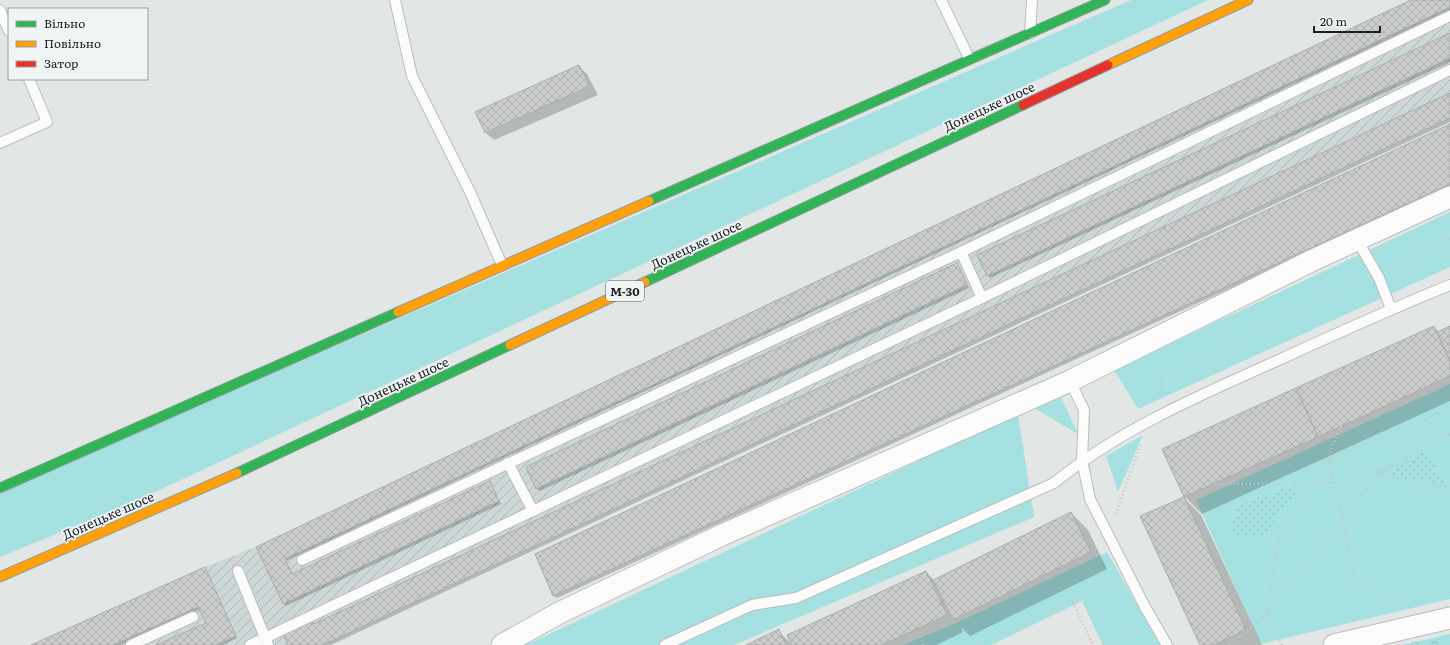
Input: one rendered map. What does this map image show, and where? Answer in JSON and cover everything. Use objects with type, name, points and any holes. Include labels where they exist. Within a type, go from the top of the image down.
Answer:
[{"type":"highway","points":[[0,488],[220,392],[969,58],[1105,0]]},
{"type":"highway","name":"Донецьке шосе","points":[[0,577],[254,465],[1248,0]]},
{"type":"street","points":[[502,645],[559,613],[722,535],[1070,381],[1357,240],[1450,197]]},
{"type":"street","points":[[1334,645],[1441,620]]},
{"type":"lane","points":[[395,0],[412,76],[470,192],[502,265]]},
{"type":"lane","points":[[941,0],[969,58]]},
{"type":"lane","points":[[1030,33],[1032,0]]},
{"type":"lane","points":[[0,10],[8,29]]},
{"type":"lane","points":[[302,560],[961,252],[1450,16]]},
{"type":"lane","points":[[250,645],[266,642],[533,511],[982,298],[1450,70]]},
{"type":"lane","points":[[0,143],[47,122],[29,80]]},
{"type":"lane","points":[[1357,240],[1379,278],[1391,309]]},
{"type":"lane","points":[[961,252],[982,298]]},
{"type":"lane","points":[[665,645],[752,605],[796,598],[1054,482],[1082,460],[1181,403],[1391,309],[1450,286]]},
{"type":"lane","points":[[1070,381],[1084,410],[1082,460],[1090,499],[1167,645]]},
{"type":"lane","points":[[508,463],[533,511]]},
{"type":"lane","points":[[238,571],[266,642]]},
{"type":"lane","points":[[131,645],[193,617]]},
{"type":"path","points":[[1385,270],[1450,238]]},
{"type":"path","points":[[1158,415],[1162,377],[1364,280]]},
{"type":"path","points":[[1328,456],[1413,427],[1450,406]]},
{"type":"path","points":[[1385,472],[1429,418]]},
{"type":"path","points":[[1109,535],[1148,422]]},
{"type":"path","points":[[1282,645],[1267,611],[1279,538],[1328,456],[1340,426]]},
{"type":"path","points":[[1214,484],[1333,483],[1378,475],[1450,434]]},
{"type":"path","points":[[1328,456],[1385,472]]},
{"type":"path","points":[[1328,456],[1341,521],[1356,582],[1441,620]]},
{"type":"path","points":[[1378,475],[1444,486],[1450,489]]},
{"type":"path","points":[[1229,645],[1259,621],[1378,475]]},
{"type":"path","points":[[977,645],[1035,619],[1126,569]]},
{"type":"path","points":[[1071,600],[1093,645]]},
{"type":"path","points":[[1103,645],[1155,624]]},
{"type":"path","points":[[920,632],[923,645]]},
{"type":"shaded area","points":[[1411,0],[1450,0],[1450,118],[323,645],[31,645],[205,567],[256,547]]},
{"type":"green space","points":[[1131,0],[1208,0],[136,501],[0,557],[0,492]]},
{"type":"green space","points":[[1450,212],[1450,267],[1138,409],[1114,370]]},
{"type":"green space","points":[[1450,384],[1450,599],[1261,644],[1196,500]]},
{"type":"green space","points":[[1061,397],[1078,434],[1034,408]]},
{"type":"green space","points":[[1018,414],[1034,517],[734,645],[526,645]]},
{"type":"green space","points":[[1143,435],[1118,492],[1106,456]]},
{"type":"green space","points":[[1427,450],[1444,484],[1385,474]]},
{"type":"green space","points":[[1302,483],[1265,535],[1232,534],[1236,506]]},
{"type":"green space","points":[[1107,552],[1160,645],[1103,645],[1082,601],[991,645],[903,645],[954,624]]},
{"type":"green space","points":[[1450,634],[1450,645],[1402,645]]},
{"type":"building","points":[[1411,0],[1450,0],[1450,7],[285,559],[292,574],[490,481],[499,501],[283,604],[256,547]]},
{"type":"building","points":[[1450,33],[1450,58],[987,276],[977,255]]},
{"type":"building","points":[[579,65],[590,86],[485,133],[475,112]]},
{"type":"building","points":[[1450,93],[1450,118],[323,645],[288,645],[283,634],[312,620],[314,624]]},
{"type":"building","points":[[1450,124],[1450,184],[553,596],[535,554]]},
{"type":"building","points":[[957,263],[967,285],[536,489],[526,467]]},
{"type":"building","points":[[1434,326],[1450,361],[1450,376],[1318,437],[1296,388]]},
{"type":"building","points":[[1450,326],[1450,361],[1437,332]]},
{"type":"building","points":[[1296,388],[1318,437],[1184,497],[1162,449]]},
{"type":"building","points":[[1184,497],[1246,630],[1213,645],[1200,645],[1140,516]]},
{"type":"building","points":[[1071,512],[1091,552],[953,620],[933,580]]},
{"type":"building","points":[[205,567],[236,636],[215,645],[156,645],[206,623],[198,607],[113,645],[31,645]]},
{"type":"building","points":[[926,571],[947,615],[882,645],[792,645],[787,635]]},
{"type":"building","points":[[779,629],[786,645],[746,645]]},
{"type":"traffic: fast","points":[[649,201],[1105,0]]},
{"type":"traffic: fast","points":[[645,282],[1023,105]]},
{"type":"traffic: fast","points":[[0,488],[398,312]]},
{"type":"traffic: fast","points":[[237,473],[510,345]]},
{"type":"traffic: slow","points":[[1108,65],[1248,0]]},
{"type":"traffic: slow","points":[[398,312],[649,201]]},
{"type":"traffic: slow","points":[[510,345],[645,282]]},
{"type":"traffic: slow","points":[[0,577],[237,473]]},
{"type":"traffic: jam","points":[[1023,105],[1108,65]]}]
